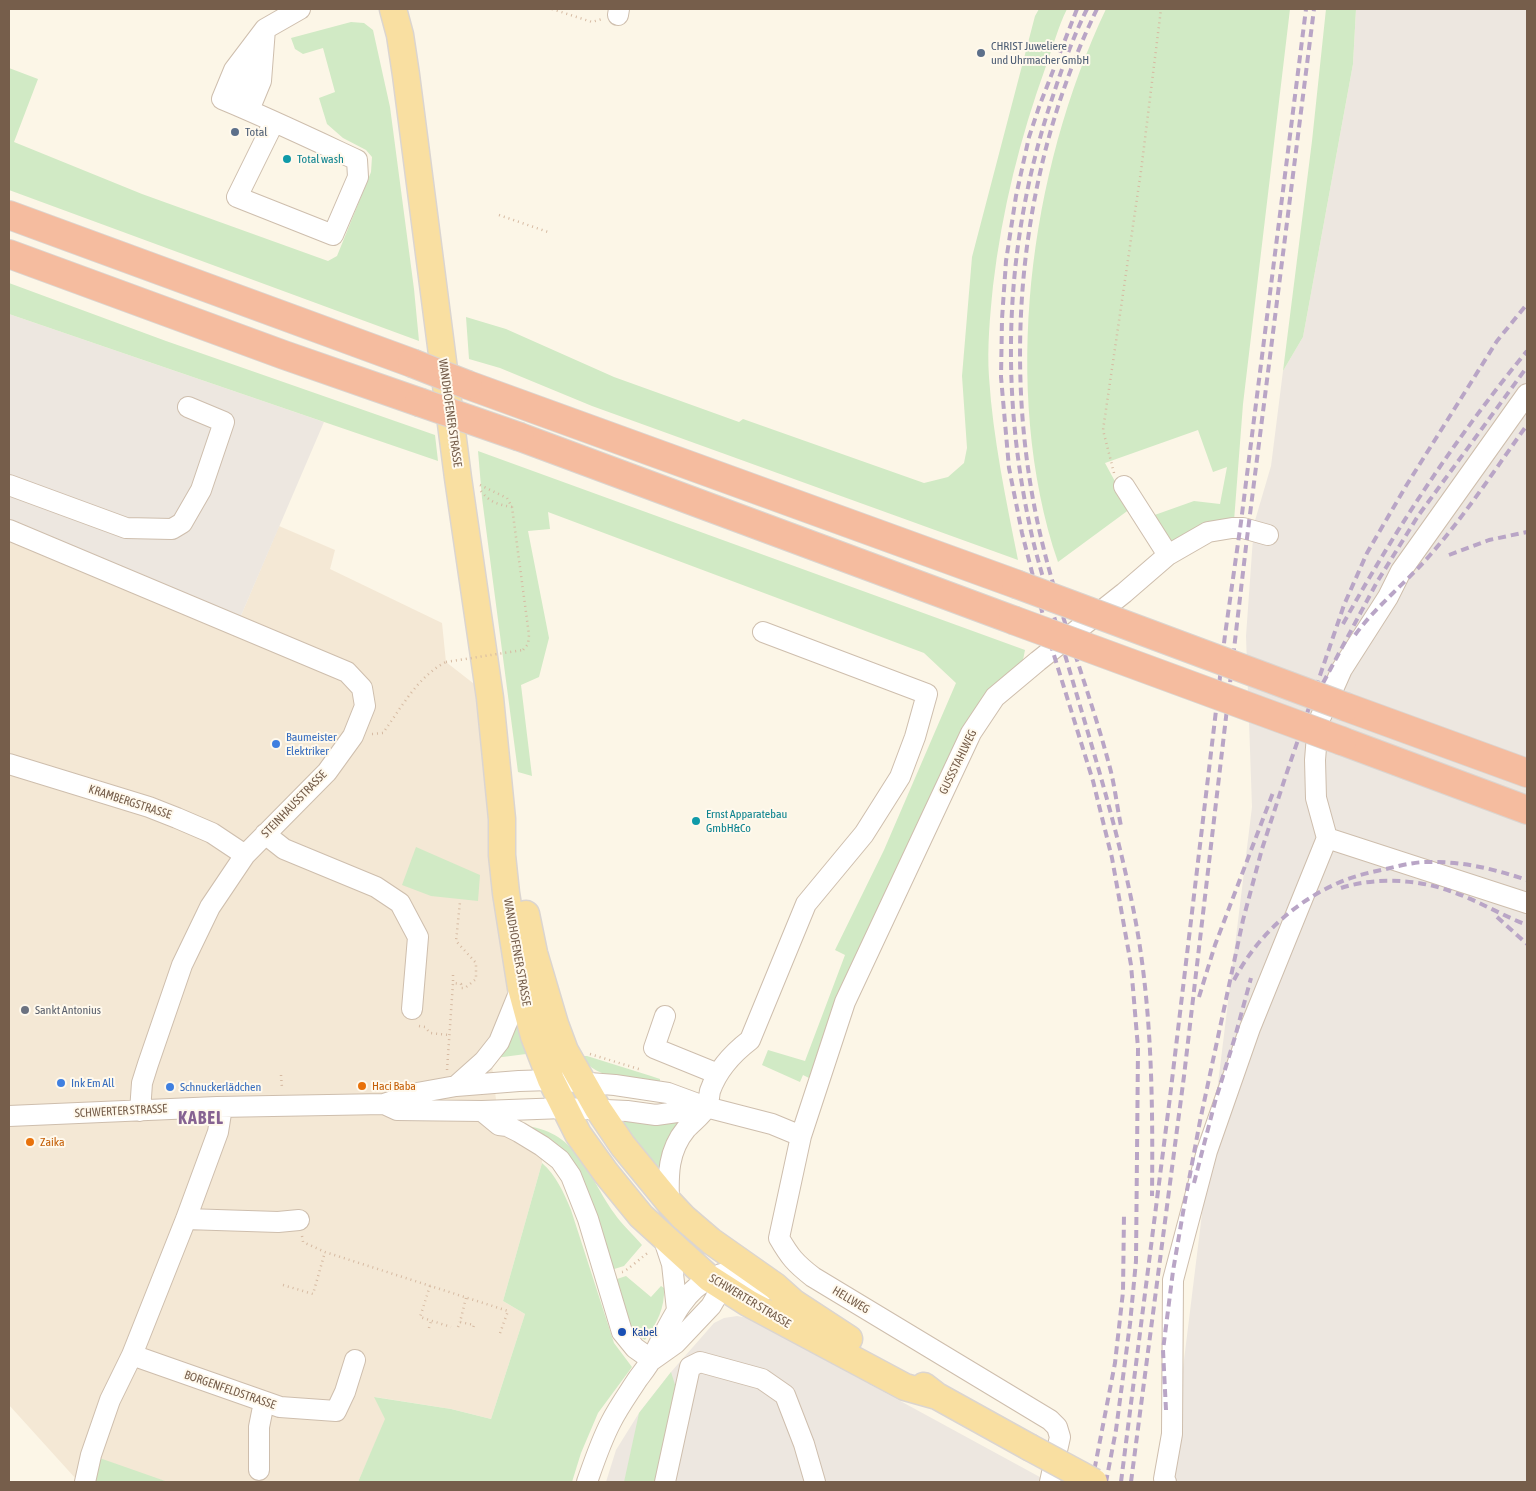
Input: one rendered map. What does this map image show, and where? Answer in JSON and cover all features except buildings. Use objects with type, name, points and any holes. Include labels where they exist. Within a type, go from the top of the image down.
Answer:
[{"type":"highway","points":[[9,216],[1527,773]]},
{"type":"highway","points":[[9,254],[284,355],[520,437],[1527,810]]},
{"type":"main road","name":"WANDHOFENER STRASSE","points":[[393,9],[400,35],[406,75],[457,468],[487,679],[502,818],[502,855],[506,893],[521,988],[534,1036],[564,1108]]},
{"type":"main road","name":"WANDHOFENER STRASSE","points":[[502,818],[514,856],[534,953],[555,1024],[565,1051],[582,1082]]},
{"type":"main road","name":"SCHWERTER STRASSE","points":[[582,1082],[623,1146],[669,1202],[683,1217],[719,1248],[775,1286],[794,1303],[832,1329],[913,1377],[937,1396],[1094,1482]]},
{"type":"main road","name":"SCHWERTER STRASSE","points":[[564,1108],[578,1134],[606,1173],[641,1216],[657,1244],[905,1388],[937,1396]]},
{"type":"street","points":[[274,122],[237,197],[333,236],[358,177],[357,160],[242,107],[222,99],[234,70],[265,29],[303,10]]},
{"type":"street","points":[[242,107],[261,80],[265,29]]},
{"type":"street","points":[[1166,1482],[1164,1479],[1172,1434],[1173,1280],[1207,1151],[1250,1028],[1326,838],[1316,798],[1315,760],[1318,723],[1342,668],[1388,597],[1402,571],[1527,394]]},
{"type":"street","points":[[9,485],[126,528],[172,530],[182,523],[201,490],[224,422],[188,407]]},
{"type":"street","points":[[1124,486],[1168,555]]},
{"type":"street","name":"GUSSSTAHLWEG","points":[[801,1136],[845,1002],[971,733],[995,698],[1168,555],[1208,532],[1243,528],[1268,535]]},
{"type":"street","name":"STEINHAUSSTRASSE","points":[[9,530],[347,672],[362,688],[365,706],[353,736],[327,772],[244,855],[210,907],[182,965],[142,1083],[140,1111]]},
{"type":"street","points":[[669,1202],[669,1164],[675,1145],[706,1107],[710,1091],[718,1074],[738,1049],[750,1040],[806,904],[864,834],[900,776],[915,737],[927,694],[763,632]]},
{"type":"street","name":"KRAMBERGSTRASSE","points":[[9,764],[156,810],[212,833],[244,855]]},
{"type":"street","points":[[265,834],[284,849],[376,887],[400,903],[418,937],[413,1017]]},
{"type":"street","points":[[1326,838],[1527,903]]},
{"type":"street","points":[[451,1078],[484,1061],[499,1042],[521,988]]},
{"type":"street","points":[[665,1016],[654,1048],[718,1074]]},
{"type":"street","name":"SCHWERTER STRASSE","points":[[9,1116],[222,1107],[384,1104],[417,1093],[451,1078],[582,1082]]},
{"type":"street","points":[[582,1082],[668,1093],[706,1107],[772,1124],[801,1136]]},
{"type":"street","name":"SCHWERTER STRASSE","points":[[384,1104],[397,1110],[598,1109]]},
{"type":"street","points":[[86,1482],[91,1455],[110,1400],[132,1355],[186,1219],[218,1132],[222,1107]]},
{"type":"street","points":[[598,1109],[656,1115],[706,1107]]},
{"type":"street","points":[[482,1111],[499,1125],[507,1126],[542,1146],[560,1160],[571,1176],[588,1219],[622,1332],[635,1348],[652,1360]]},
{"type":"street","name":"HELLWEG","points":[[801,1136],[779,1238],[789,1255],[795,1263],[813,1277],[1050,1420],[1057,1427],[1060,1437],[1050,1482]]},
{"type":"street","points":[[186,1219],[278,1222],[299,1220]]},
{"type":"street","points":[[657,1244],[672,1264],[677,1310]]},
{"type":"street","points":[[652,1360],[676,1343],[710,1306],[718,1280],[719,1248]]},
{"type":"street","points":[[587,1482],[596,1455],[611,1422],[652,1360],[663,1334],[677,1310],[693,1290],[733,1275],[794,1303]]},
{"type":"street","name":"BORGENFELDSTRASSE","points":[[132,1355],[280,1407],[336,1411],[345,1392],[355,1360]]},
{"type":"street","points":[[665,1482],[690,1367],[700,1362],[762,1379],[785,1395],[804,1444],[815,1482]]},
{"type":"street","points":[[259,1470],[259,1427],[264,1402]]},
{"type":"path","points":[[552,9],[592,22],[619,12]]},
{"type":"path","points":[[1124,486],[1113,471],[1103,430],[1141,171],[1161,9]]},
{"type":"path","points":[[499,215],[548,232]]},
{"type":"path","points":[[353,736],[383,733],[425,676],[434,668],[446,662],[523,650],[528,644],[529,635],[512,507],[507,498],[477,484],[485,496],[494,502],[512,507]]},
{"type":"path","points":[[453,983],[461,984],[461,988],[465,988],[476,979],[476,962],[456,941],[460,902]]},
{"type":"path","points":[[451,1078],[449,1035],[453,975]]},
{"type":"path","points":[[413,1017],[430,1034],[449,1035]]},
{"type":"path","points":[[281,1075],[282,1090]]},
{"type":"path","points":[[299,1220],[303,1242],[325,1252],[508,1311],[499,1336]]},
{"type":"path","points":[[627,1271],[657,1244]]},
{"type":"path","points":[[283,1284],[313,1294],[325,1252]]},
{"type":"path","points":[[430,1286],[420,1317],[443,1326],[451,1327]]},
{"type":"path","points":[[458,1327],[466,1298]]},
{"type":"path","points":[[429,1328],[431,1321]]},
{"type":"path","points":[[460,1322],[474,1325],[473,1328]]},
{"type":"shaded area","points":[[1356,9],[1527,9],[1527,1482],[1169,1482],[1252,807],[1246,636],[1254,524],[1271,466],[1283,371],[1303,337],[1353,64]]},
{"type":"shaded area","points":[[9,314],[324,422],[237,625],[9,530]]},
{"type":"shaded area","points":[[279,526],[335,550],[330,569],[442,623],[446,662],[478,687],[510,990],[490,1049],[499,1125],[542,1146],[542,1163],[503,1301],[525,1314],[491,1419],[451,1409],[375,1397],[386,1419],[358,1482],[168,1482],[151,1477],[76,1479],[9,1405],[9,530],[237,625]]},
{"type":"shaded area","points":[[737,1316],[748,1318],[1049,1482],[606,1482],[616,1450],[639,1413],[671,1372],[714,1323],[724,1318]]},
{"type":"green space","points":[[1039,9],[1067,9],[1058,30],[1028,120],[1013,174],[997,258],[992,297],[988,366],[1000,469],[1018,560],[592,406],[500,368],[469,359],[466,317],[506,329],[614,377],[739,422],[743,419],[924,483],[948,477],[964,463],[967,448],[962,376],[972,257],[1035,16]]},
{"type":"green space","points":[[1106,9],[1290,9],[1243,404],[1234,521],[1167,546],[1149,517],[1194,501],[1220,504],[1227,467],[1213,472],[1198,430],[1105,463],[1130,509],[1058,562],[1040,496],[1030,426],[1027,354],[1031,282],[1042,210],[1058,140],[1079,72]]},
{"type":"green space","points":[[1326,9],[1356,9],[1353,64],[1303,337],[1283,371],[1312,141]]},
{"type":"green space","points":[[351,22],[364,23],[373,30],[390,107],[419,341],[9,190],[9,68],[38,79],[14,142],[142,194],[328,261],[337,256],[371,172],[372,157],[366,150],[343,138],[327,124],[319,98],[335,92],[323,48],[303,54],[295,49],[291,38]]},
{"type":"green space","points":[[9,283],[166,341],[435,435],[438,461],[9,314]]},
{"type":"green space","points":[[478,451],[1025,650],[1022,665],[983,702],[811,1079],[803,1075],[800,1082],[762,1065],[768,1050],[805,1061],[845,955],[835,950],[884,850],[956,683],[924,653],[548,512],[550,529],[528,531],[549,638],[539,677],[521,685],[532,776],[518,772],[482,498]]},
{"type":"green space","points":[[416,847],[480,875],[478,901],[431,896],[402,885]]},
{"type":"green space","points":[[512,1025],[517,1025],[526,1054],[495,1058]]},
{"type":"green space","points":[[581,1056],[587,1056],[651,1076],[660,1079],[660,1082],[628,1079],[606,1074],[596,1070]]},
{"type":"green space","points":[[678,1121],[680,1123],[661,1173],[621,1124],[623,1122]]},
{"type":"green space","points":[[527,1126],[544,1130],[558,1137],[570,1147],[580,1158],[617,1217],[642,1245],[624,1266],[611,1270],[593,1207]]},
{"type":"green space","points":[[542,1163],[555,1179],[571,1210],[614,1343],[632,1367],[598,1413],[581,1453],[572,1482],[358,1482],[385,1419],[374,1397],[451,1409],[491,1419],[525,1314],[503,1301]]},
{"type":"green space","points":[[626,1276],[651,1297],[661,1286],[664,1288],[663,1302],[659,1315],[645,1340],[631,1331],[614,1280]]},
{"type":"green space","points":[[671,1372],[678,1394],[657,1482],[624,1482],[639,1413]]},
{"type":"green space","points":[[91,1455],[168,1482],[86,1482]]},
{"type":"railway","points":[[1077,9],[1029,137],[1016,196],[1006,261],[1001,377],[1009,468],[1022,533],[1049,639],[1093,781],[1112,858],[1131,965],[1138,1048],[1136,1261],[1116,1430],[1106,1482]]},
{"type":"railway","points":[[1087,9],[1061,72],[1048,111],[1034,162],[1023,214],[1015,266],[1011,370],[1020,475],[1032,536],[1113,822],[1123,860],[1138,935],[1150,1046],[1152,1196]]},
{"type":"railway","points":[[1097,9],[1071,70],[1050,133],[1035,198],[1025,264],[1020,331],[1021,398],[1027,464],[1046,559],[1110,768],[1121,826]]},
{"type":"railway","points":[[1121,1482],[1170,1097],[1225,635],[1306,9]]},
{"type":"railway","points":[[1131,1482],[1184,1076],[1247,538],[1314,9]]},
{"type":"railway","points":[[1166,1410],[1163,1350],[1173,1271],[1200,1121],[1243,920],[1262,849],[1285,778],[1344,605],[1367,553],[1406,486],[1497,341],[1527,304]]},
{"type":"railway","points":[[1343,624],[1384,553],[1429,483],[1476,416],[1527,351]]},
{"type":"railway","points":[[1323,683],[1377,582],[1418,516],[1527,367]]},
{"type":"railway","points":[[1355,635],[1444,539],[1527,425]]},
{"type":"railway","points":[[1449,555],[1489,540],[1527,532]]},
{"type":"railway","points":[[1199,997],[1215,945],[1274,790]]},
{"type":"railway","points":[[1234,980],[1255,948],[1281,920],[1311,897],[1350,878],[1411,863],[1440,862],[1478,866],[1527,880]]},
{"type":"railway","points":[[1341,888],[1354,884],[1382,881],[1424,884],[1460,895],[1527,925]]},
{"type":"railway","points":[[1497,917],[1527,944]]},
{"type":"railway","points":[[1194,1183],[1251,978]]},
{"type":"railway","points":[[1092,1482],[1115,1363],[1123,1292],[1124,1214]]},
{"type":"place","name":"CHRIST Juweliere und Uhrmacher GmbH","points":[[981,53]]},
{"type":"place","name":"Total","points":[[235,132]]},
{"type":"place","name":"Total wash","points":[[287,159]]},
{"type":"place","name":"Baumeister Elektriker","points":[[276,744]]},
{"type":"place","name":"Ernst Apparatebau GmbH&Co","points":[[696,821]]},
{"type":"place","name":"Sankt Antonius","points":[[25,1010]]},
{"type":"place","name":"Ink Em All","points":[[61,1083]]},
{"type":"place","name":"Haci Baba","points":[[362,1086]]},
{"type":"place","name":"Schnuckerlädchen","points":[[170,1087]]},
{"type":"place","name":"Zaika","points":[[30,1142]]},
{"type":"place","name":"Kabel","points":[[622,1332]]},
{"type":"district","name":"KABEL","points":[[201,1118]]}]
